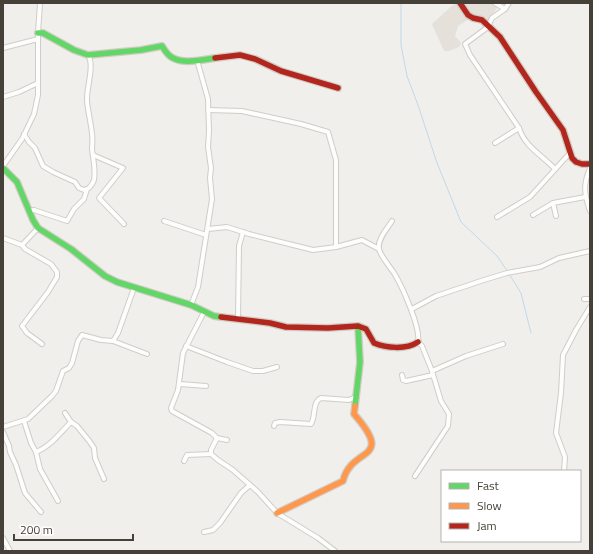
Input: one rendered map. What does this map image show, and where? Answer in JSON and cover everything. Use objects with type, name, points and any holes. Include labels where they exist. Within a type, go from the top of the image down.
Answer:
[{"type":"street","points":[[40,3],[38,36],[38,95],[34,114],[24,134],[4,164],[17,182],[38,228],[71,249],[105,276],[134,288],[191,305],[214,316],[286,326],[328,328],[358,326],[366,329],[377,346],[410,346],[416,345],[418,342]]},
{"type":"street","points":[[460,3],[468,14],[473,18],[482,20],[500,37],[563,130],[569,154],[577,162],[582,164],[590,164]]},
{"type":"street","points":[[495,3],[505,9]]},
{"type":"street","points":[[509,3],[505,9],[492,18],[488,27],[465,44],[466,49],[519,128],[526,142],[535,152],[545,158],[555,169]]},
{"type":"street","points":[[3,48],[43,33],[74,50],[88,55],[141,50],[157,46],[162,46],[168,55],[174,59],[197,60],[240,55],[338,88]]},
{"type":"street","points":[[29,210],[34,210],[67,221],[74,209],[84,199],[87,189],[94,181],[92,135],[87,101],[87,87],[90,77],[90,58],[88,55]]},
{"type":"street","points":[[191,305],[198,287],[212,199],[211,168],[208,148],[208,99],[197,60]]},
{"type":"street","points":[[3,97],[20,92],[38,83]]},
{"type":"street","points":[[208,110],[242,111],[301,124],[328,132],[336,160],[336,247]]},
{"type":"street","points":[[495,142],[519,128]]},
{"type":"street","points":[[24,134],[28,142],[35,148],[43,166],[75,182],[79,188],[84,190],[87,189]]},
{"type":"street","points":[[497,217],[530,197],[569,154]]},
{"type":"street","points":[[93,155],[123,168],[99,198],[124,224]]},
{"type":"street","points":[[590,168],[585,180],[585,197],[590,211]]},
{"type":"street","points":[[533,215],[553,203],[585,197]]},
{"type":"street","points":[[553,203],[556,216]]},
{"type":"street","points":[[164,221],[206,235]]},
{"type":"street","points":[[379,249],[380,242],[392,221]]},
{"type":"street","points":[[208,229],[227,227],[313,250],[336,247],[362,240],[379,249],[396,277],[412,309],[418,342],[422,346],[433,373],[440,401],[449,414],[448,426],[415,476]]},
{"type":"street","points":[[22,245],[38,228]]},
{"type":"street","points":[[238,319],[239,246],[243,232]]},
{"type":"street","points":[[3,238],[22,245],[25,249],[51,264],[57,272],[57,277],[48,292],[22,326],[27,333],[42,344]]},
{"type":"street","points":[[412,309],[436,296],[484,280],[507,273],[540,266],[559,258],[590,251]]},
{"type":"street","points":[[113,341],[118,333],[134,288]]},
{"type":"street","points":[[584,299],[590,299]]},
{"type":"street","points":[[564,470],[565,457],[556,433],[561,393],[563,355],[590,307]]},
{"type":"street","points":[[204,312],[202,319],[186,346],[181,361],[180,384],[171,406],[172,411],[212,433],[217,438],[227,440]]},
{"type":"street","points":[[277,513],[343,481],[346,472],[358,459],[369,452],[372,446],[372,438],[354,414],[360,362],[358,326]]},
{"type":"street","points":[[3,427],[28,419],[56,391],[63,371],[69,368],[72,363],[80,336],[86,335],[101,340],[113,341],[147,354]]},
{"type":"street","points":[[402,375],[403,380],[406,381],[433,373],[466,356],[503,344]]},
{"type":"street","points":[[186,346],[253,371],[263,371],[277,367]]},
{"type":"street","points":[[180,384],[206,386]]},
{"type":"street","points":[[274,426],[275,423],[280,422],[311,424],[315,416],[316,402],[321,398],[349,400],[356,397]]},
{"type":"street","points":[[65,413],[94,448],[95,458],[104,479]]},
{"type":"street","points":[[24,421],[31,443],[36,452],[40,469],[58,501]]},
{"type":"street","points":[[36,452],[50,443],[71,422]]},
{"type":"street","points":[[3,432],[25,493],[41,512]]},
{"type":"street","points":[[211,454],[210,450],[217,438]]},
{"type":"street","points":[[184,461],[186,455],[211,454],[233,470],[258,492],[277,513],[318,538],[335,551]]},
{"type":"street","points":[[204,532],[213,530],[220,523],[241,493],[250,485]]},
{"type":"street","points":[[3,538],[10,551]]},
{"type":"shaded area","points":[[455,3],[500,3],[487,24],[469,19],[458,26],[455,36],[461,43],[459,47],[449,51],[444,51],[432,24]]},
{"type":"waterway","points":[[401,3],[401,45],[407,76],[437,163],[461,222],[497,256],[508,272]]},
{"type":"waterway","points":[[509,274],[521,293],[531,333]]},
{"type":"traffic: fast","points":[[38,33],[43,33],[74,50],[88,55],[141,50],[162,46],[170,56],[177,60],[194,61],[215,58]]},
{"type":"traffic: fast","points":[[3,168],[17,182],[33,220],[38,228],[71,249],[105,276],[117,282],[191,305],[214,316],[221,317]]},
{"type":"traffic: fast","points":[[355,406],[360,362],[358,326]]},
{"type":"traffic: slow","points":[[277,513],[343,481],[347,470],[371,447],[371,440],[366,429],[354,414],[355,406]]},
{"type":"traffic: jam","points":[[460,3],[468,15],[482,20],[500,37],[563,130],[572,158],[576,162],[590,164]]},
{"type":"traffic: jam","points":[[215,58],[240,55],[255,59],[281,71],[338,88]]},
{"type":"traffic: jam","points":[[221,317],[270,323],[286,327],[328,328],[358,326],[366,329],[374,343],[390,347],[408,346],[418,342]]}]
